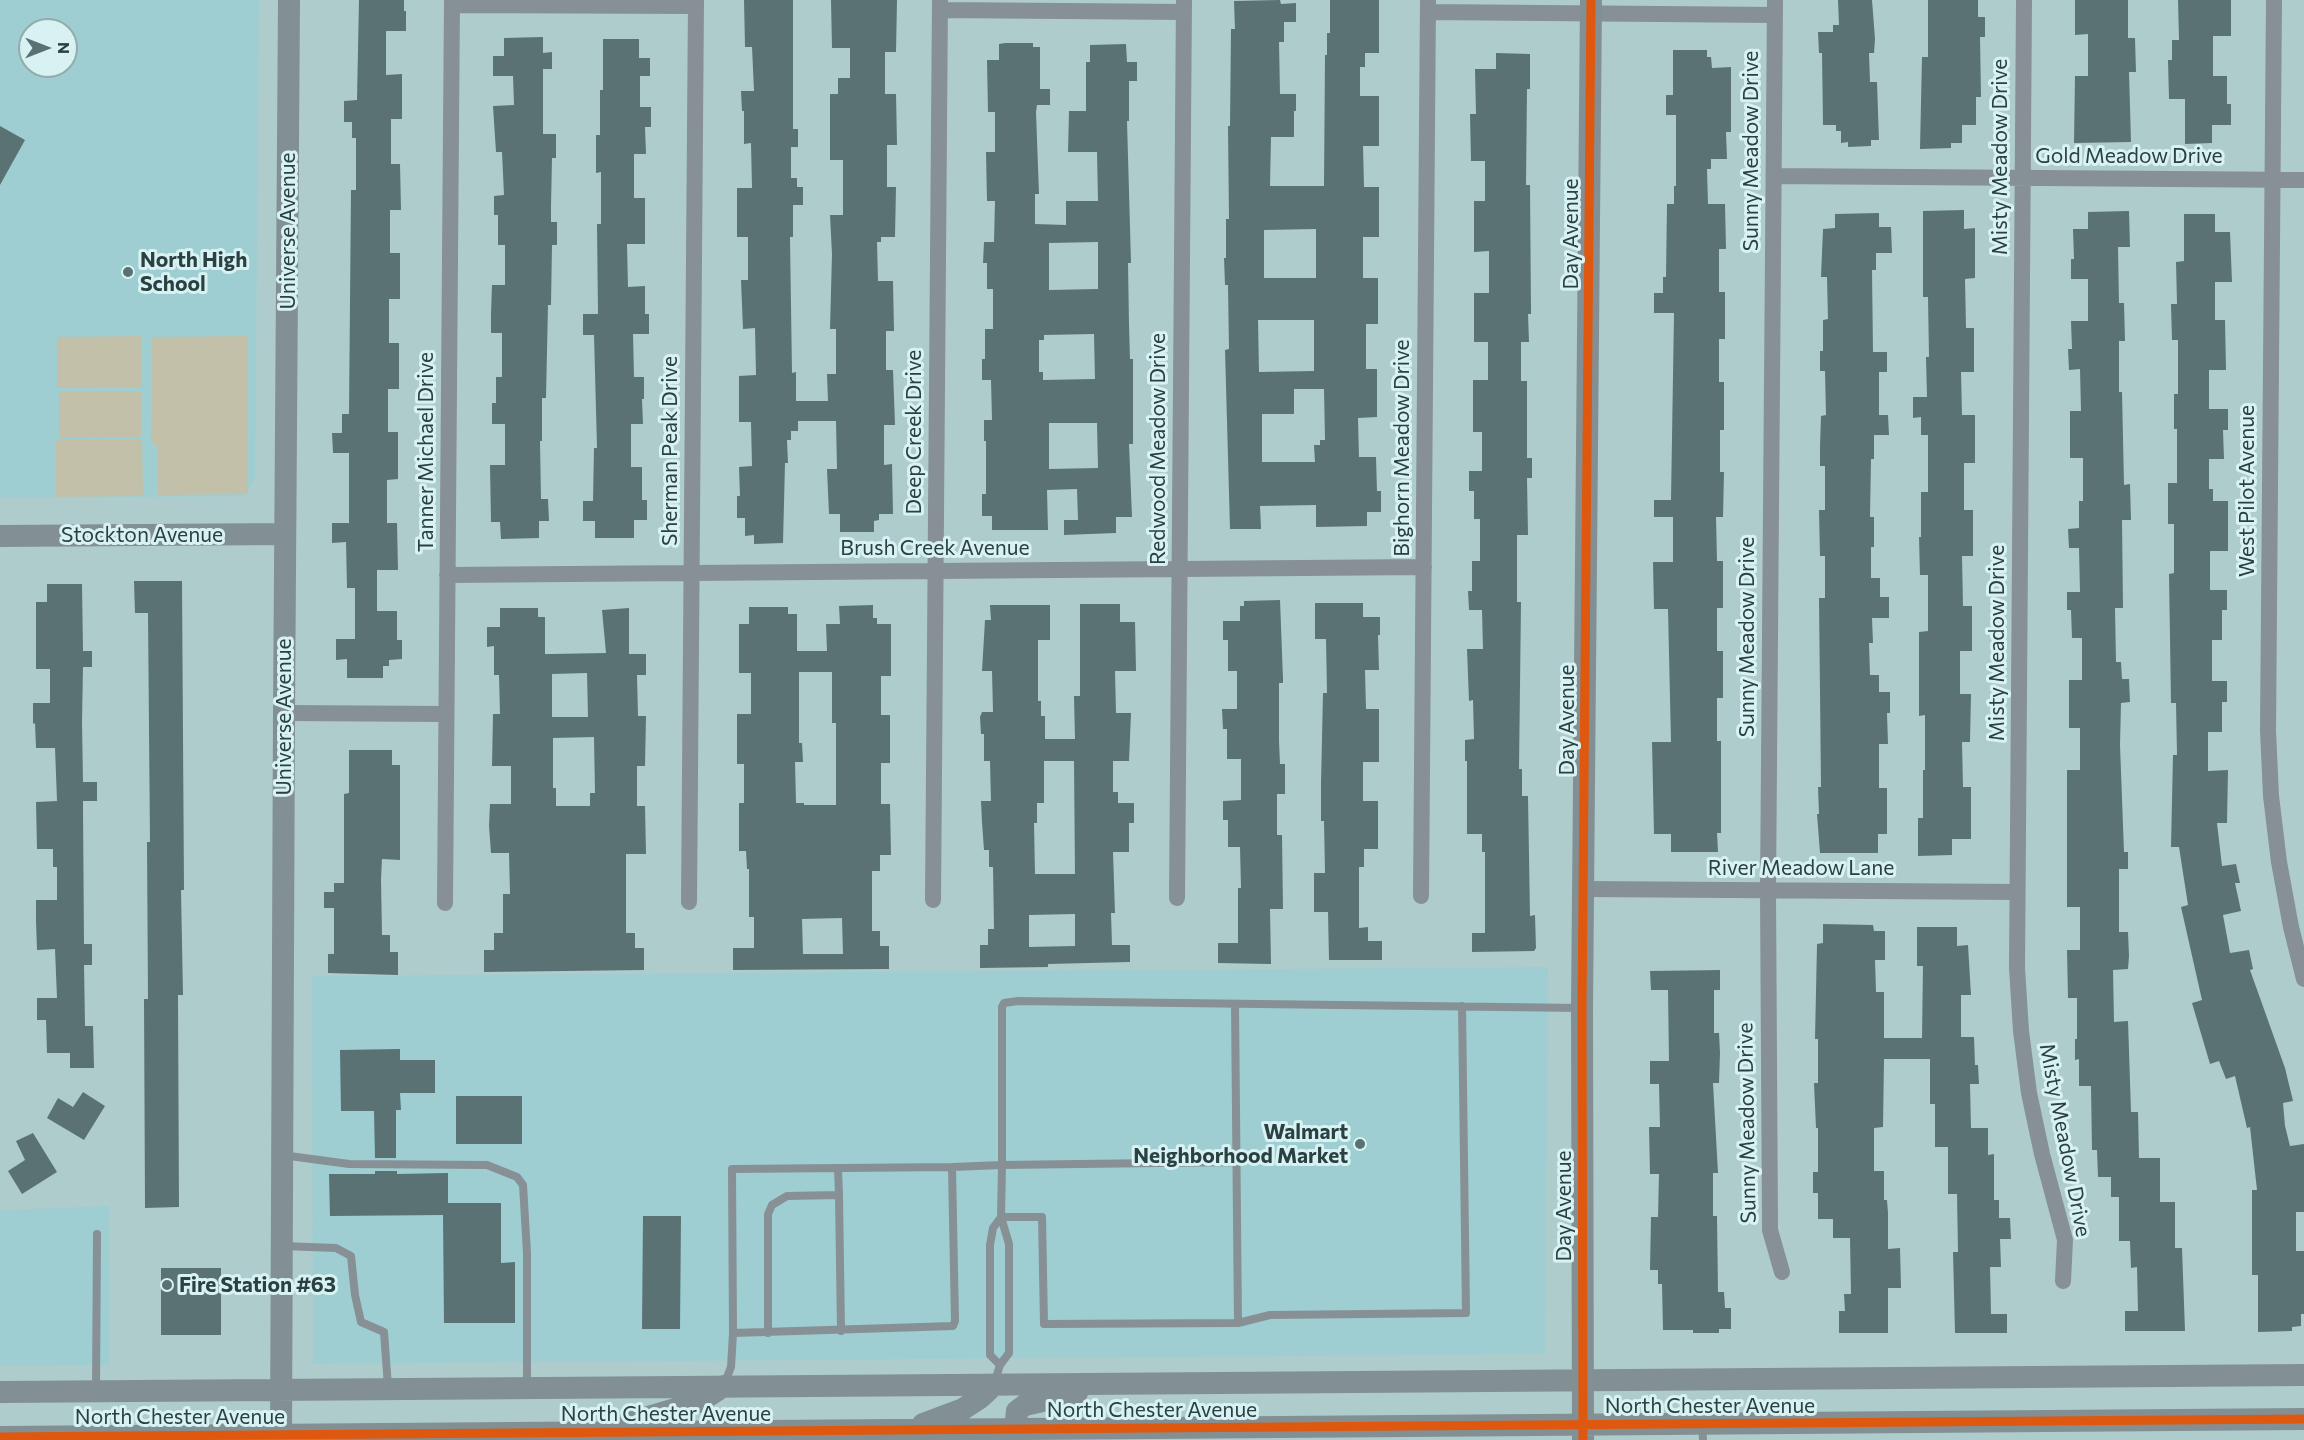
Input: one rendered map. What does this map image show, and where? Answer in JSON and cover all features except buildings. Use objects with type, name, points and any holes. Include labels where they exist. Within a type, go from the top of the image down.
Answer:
[{"type":"main road","name":"Universe Avenue","points":[[281,1435],[290,0]]},
{"type":"main road","name":"Day Avenue","points":[[1583,1432],[1582,1008],[1591,7]]},
{"type":"main road","name":"Stockton Avenue","points":[[0,536],[285,534]]},
{"type":"main road","name":"North Chester Avenue","points":[[0,1392],[724,1386],[997,1375],[1119,1383],[2304,1375]]},
{"type":"main road","points":[[907,1430],[963,1409],[980,1398],[997,1375]]},
{"type":"main road","points":[[1001,1433],[1017,1411],[1025,1405],[1119,1383]]},
{"type":"main road","points":[[596,1432],[699,1401],[724,1386]]},
{"type":"main road","name":"North Chester Avenue","points":[[0,1437],[907,1430],[1043,1434],[1460,1429],[1583,1432],[1645,1428],[1703,1432],[2304,1419]]},
{"type":"street","name":"Misty Meadow Drive","points":[[2024,0],[2017,968],[2021,1031],[2029,1093],[2065,1240],[2063,1281]]},
{"type":"street","name":"West Pilot Avenue","points":[[2274,0],[2268,730],[2271,796],[2278,862],[2304,979]]},
{"type":"street","points":[[452,2],[696,3]]},
{"type":"street","name":"Tanner Michael Drive","points":[[445,903],[452,2]]},
{"type":"street","name":"Sherman Peak Drive","points":[[689,902],[696,3]]},
{"type":"street","points":[[940,5],[1184,6]]},
{"type":"street","name":"Deep Creek Drive","points":[[933,900],[940,5]]},
{"type":"street","name":"Redwood Meadow Drive","points":[[1177,898],[1184,6]]},
{"type":"street","points":[[1428,6],[1775,8]]},
{"type":"street","name":"Bighorn Meadow Drive","points":[[1421,896],[1428,6]]},
{"type":"street","name":"Sunny Meadow Drive","points":[[1775,8],[1768,890],[1770,1230],[1782,1272]]},
{"type":"street","name":"Gold Meadow Drive","points":[[1774,176],[2304,180]]},
{"type":"street","name":"Brush Creek Avenue","points":[[447,575],[1424,567]]},
{"type":"street","points":[[284,713],[446,714]]},
{"type":"street","name":"River Meadow Lane","points":[[1584,889],[2017,892]]},
{"type":"lane","points":[[997,1375],[1010,1353],[1010,1244],[1001,1216],[1002,1007],[1004,1004],[1018,1001],[1582,1008]]},
{"type":"lane","points":[[1234,1005],[1238,1323]]},
{"type":"lane","points":[[1001,1216],[1042,1216],[1044,1324],[1238,1323],[1270,1315],[1466,1313],[1462,1006]]},
{"type":"lane","points":[[282,1155],[349,1164],[487,1165],[517,1178],[523,1185],[527,1253],[527,1388]]},
{"type":"lane","points":[[724,1386],[731,1367],[733,1333],[732,1169],[1236,1162]]},
{"type":"lane","points":[[733,1333],[950,1328],[954,1324],[952,1167]]},
{"type":"lane","points":[[838,1168],[841,1331]]},
{"type":"lane","points":[[768,1333],[767,1223],[772,1205],[787,1196],[839,1195]]},
{"type":"lane","points":[[997,1375],[990,1355],[990,1245],[993,1228],[1001,1216]]},
{"type":"lane","points":[[96,1392],[97,1234]]},
{"type":"lane","points":[[281,1246],[336,1248],[351,1256],[361,1322],[384,1332],[388,1389]]},
{"type":"shaded area","name":"North High School","points":[[0,0],[259,0],[255,478],[245,496],[0,498]]},
{"type":"shaded area","points":[[141,336],[142,387],[57,388],[57,337]]},
{"type":"shaded area","points":[[247,336],[248,494],[158,495],[157,445],[151,444],[152,337]]},
{"type":"shaded area","points":[[59,391],[141,391],[141,437],[59,438]]},
{"type":"shaded area","points":[[56,439],[142,439],[143,496],[56,497]]},
{"type":"shaded area","points":[[1548,967],[1545,1354],[313,1364],[312,976]]},
{"type":"shaded area","points":[[109,1206],[109,1365],[0,1366],[0,1210]]},
{"type":"cycle path","points":[[1583,1440],[1582,1008],[1591,0]]},
{"type":"cycle path","points":[[0,1437],[2304,1419]]},
{"type":"place","name":"North High School","points":[[128,272]]},
{"type":"place","name":"Walmart Neighborhood Market","points":[[1360,1144]]},
{"type":"place","name":"Fire Station #63","points":[[167,1285]]}]
